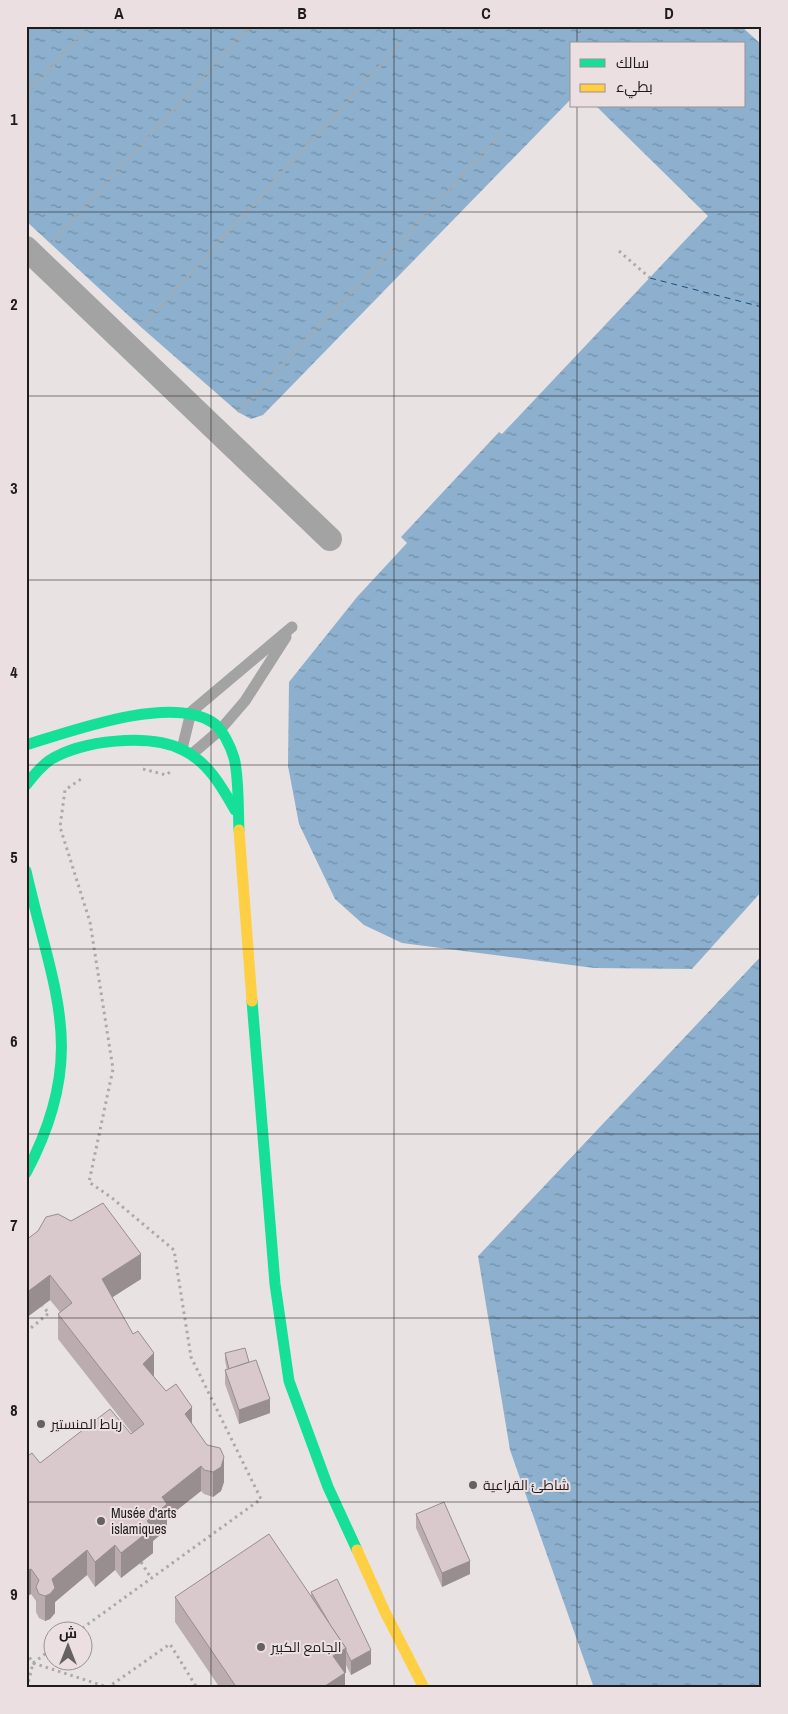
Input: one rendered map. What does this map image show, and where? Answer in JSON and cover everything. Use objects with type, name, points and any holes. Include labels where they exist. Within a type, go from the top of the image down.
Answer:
[{"type":"main road","points":[[26,745],[140,714],[166,710],[191,712],[212,722],[220,730],[234,758],[264,1174],[275,1284],[289,1381],[328,1487],[385,1612],[424,1688]]},
{"type":"main road","points":[[26,786],[32,776],[59,755],[112,742],[159,743],[186,752],[218,779],[240,821]]},
{"type":"main road","points":[[26,871],[61,1019],[62,1051],[60,1086],[53,1118],[26,1173]]},
{"type":"main road","points":[[37,965],[54,986]]},
{"type":"street","points":[[26,248],[330,539]]},
{"type":"lane","points":[[292,627],[245,701],[220,730],[186,752],[191,712],[292,627]]},
{"type":"path","points":[[26,94],[90,26]]},
{"type":"path","points":[[50,244],[251,26]]},
{"type":"path","points":[[142,328],[400,44]]},
{"type":"path","points":[[238,412],[500,136]]},
{"type":"path","points":[[619,251],[650,278]]},
{"type":"path","points":[[134,767],[166,775],[186,752]]},
{"type":"path","points":[[89,773],[66,790],[60,827],[90,922],[113,1069],[89,1182],[112,1198],[174,1250],[191,1357],[261,1499],[91,1622]]},
{"type":"path","points":[[26,1332],[50,1313],[42,1306]]},
{"type":"path","points":[[141,1562],[151,1578]]},
{"type":"path","points":[[26,1652],[33,1663],[107,1687],[170,1644],[197,1688]]},
{"type":"path","points":[[27,1688],[33,1663],[42,1656]]},
{"type":"water","points":[[26,26],[741,26],[762,45],[762,891],[692,969],[594,968],[402,943],[364,925],[335,899],[299,824],[288,766],[289,682],[357,597],[407,543],[401,537],[499,432],[502,434],[708,216],[598,108],[746,108],[746,42],[570,42],[570,100],[263,415],[251,419],[238,412],[142,328],[26,221]]},
{"type":"water","points":[[762,955],[762,1688],[594,1688],[510,1450],[478,1256]]},
{"type":"pier","points":[[762,892],[762,895],[694,971],[690,972]]},
{"type":"pier","points":[[762,952],[762,955],[476,1258],[476,1254]]},
{"type":"building","points":[[103,1203],[141,1254],[102,1279],[133,1334],[138,1331],[154,1353],[143,1364],[166,1391],[176,1384],[192,1407],[185,1414],[207,1445],[220,1448],[224,1457],[221,1467],[213,1472],[204,1470],[201,1466],[162,1497],[167,1504],[147,1521],[153,1528],[121,1553],[115,1545],[95,1562],[87,1550],[52,1579],[55,1588],[50,1594],[45,1596],[39,1594],[36,1587],[39,1580],[31,1569],[26,1571],[26,1457],[32,1453],[40,1463],[110,1409],[131,1434],[144,1424],[58,1314],[72,1303],[50,1275],[26,1293],[26,1240],[38,1231],[46,1217],[58,1214],[71,1221]]},
{"type":"building","points":[[245,1348],[249,1362],[229,1369],[225,1353]]},
{"type":"building","points":[[256,1360],[270,1399],[239,1410],[225,1370]]},
{"type":"building","points":[[444,1502],[470,1561],[442,1573],[416,1514]]},
{"type":"building","name":"الجامع الكبير","points":[[269,1534],[346,1648],[333,1656],[345,1673],[322,1688],[237,1688],[175,1597]]},
{"type":"building","points":[[337,1579],[371,1650],[351,1661],[346,1648],[311,1592]]},
{"type":"ferry route","points":[[650,278],[762,307]]},
{"type":"traffic: fast","points":[[26,745],[94,724],[146,714],[171,712],[194,715],[212,722],[226,738],[236,765],[239,830]]},
{"type":"traffic: fast","points":[[26,785],[50,760],[63,753],[116,741],[135,740],[153,742],[183,750],[200,761],[214,776],[235,810]]},
{"type":"traffic: fast","points":[[26,871],[55,988],[60,1022],[61,1056],[57,1092],[45,1130],[26,1173]]},
{"type":"traffic: fast","points":[[252,1001],[275,1284],[289,1381],[328,1487],[357,1550]]},
{"type":"traffic: slow","points":[[239,830],[252,1001]]},
{"type":"traffic: slow","points":[[357,1550],[385,1612],[424,1688]]},
{"type":"place","name":"رباط المنستير","points":[[41,1424]]},
{"type":"place","name":"شاطئ القراعية","points":[[473,1485]]},
{"type":"place","name":"Musée d'arts islamiques","points":[[101,1521]]},
{"type":"place","name":"الجامع الكبير","points":[[261,1647]]}]
